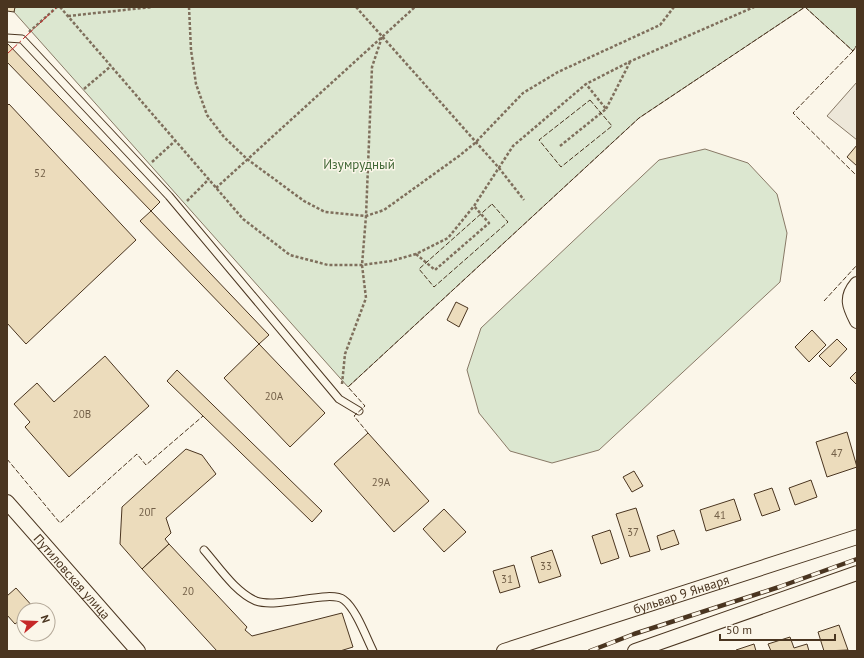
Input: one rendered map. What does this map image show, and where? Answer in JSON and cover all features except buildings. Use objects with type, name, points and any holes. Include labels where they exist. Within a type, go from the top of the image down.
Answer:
[{"type":"street","points":[[857,284],[852,290],[849,306],[857,321]]},
{"type":"street","name":"Путиловская улица","points":[[7,502],[138,651]]},
{"type":"street","name":"бульвар 9 Января","points":[[504,651],[857,537]]},
{"type":"street","points":[[635,651],[857,572]]},
{"type":"lane","points":[[7,38],[22,39],[169,196],[339,399],[359,411]]},
{"type":"lane","points":[[204,550],[243,594],[257,601],[273,604],[330,597],[344,599],[352,609],[372,651]]},
{"type":"path","points":[[22,39],[58,7],[243,219],[290,255],[328,265],[362,265],[391,262],[416,254],[448,238],[474,206],[513,146],[586,84],[630,61],[754,7]]},
{"type":"path","points":[[67,16],[152,7]]},
{"type":"path","points":[[190,7],[191,50],[196,84],[207,115],[224,137],[247,159],[304,201],[325,212],[366,216],[384,210],[475,143],[523,93],[558,72],[660,25],[674,7]]},
{"type":"path","points":[[356,7],[475,143],[499,168],[524,200]]},
{"type":"path","points":[[216,188],[416,7]]},
{"type":"path","points":[[339,399],[345,354],[366,298],[362,265],[366,216],[372,67],[382,38]]},
{"type":"path","points":[[560,146],[606,109],[630,61]]},
{"type":"path","points":[[80,92],[110,66]]},
{"type":"path","points":[[586,84],[606,109]]},
{"type":"path","points":[[148,166],[175,141]]},
{"type":"path","points":[[182,205],[209,179]]},
{"type":"path","points":[[416,254],[435,270],[489,223],[474,206]]},
{"type":"green space","name":"Изумрудный","points":[[15,7],[805,7],[639,118],[348,387],[14,12]]},
{"type":"green space","points":[[805,7],[857,7],[857,45],[853,51]]},
{"type":"green space","points":[[705,149],[748,163],[777,194],[787,233],[780,282],[599,450],[552,463],[510,451],[479,413],[467,370],[481,328],[659,160]]},
{"type":"shaded area","points":[[857,82],[857,140],[827,116]]},
{"type":"railway","points":[[590,651],[634,634],[779,587],[857,559]]},
{"type":"fence","points":[[805,7],[853,51],[857,45]]},
{"type":"fence","points":[[368,433],[354,416],[365,406],[348,387],[639,118],[805,7]]},
{"type":"fence","points":[[853,51],[793,113],[857,176]]},
{"type":"fence","points":[[590,100],[612,126],[561,167],[539,140],[590,100]]},
{"type":"fence","points":[[492,204],[508,222],[434,287],[419,269],[492,204]]},
{"type":"fence","points":[[824,301],[857,265]]},
{"type":"fence","points":[[7,459],[60,523],[137,454],[146,465],[203,416]]},
{"type":"power","points":[[7,54],[57,7]]}]
